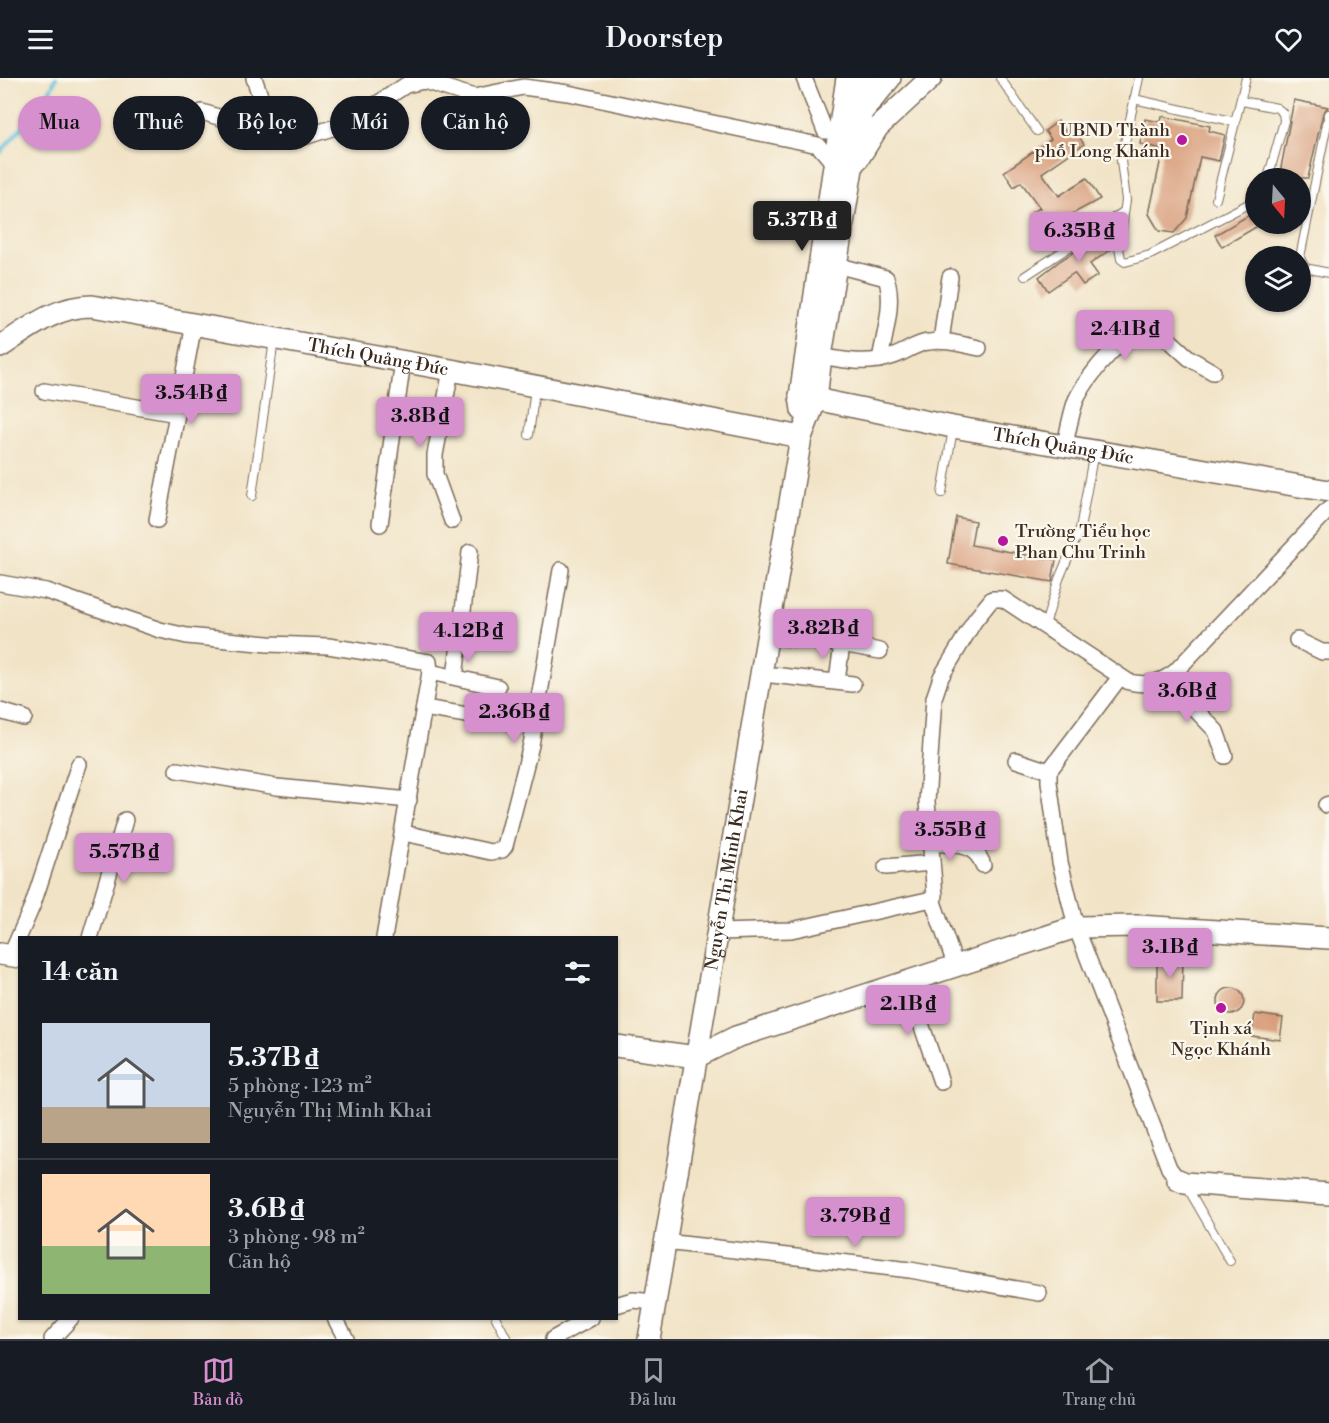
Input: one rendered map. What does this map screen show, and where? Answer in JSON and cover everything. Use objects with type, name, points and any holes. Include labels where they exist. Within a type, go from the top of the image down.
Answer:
[{"type":"street","points":[[254,78],[260,96]]},
{"type":"street","points":[[804,78],[822,138],[844,167],[878,128],[931,78]]},
{"type":"street","name":"Nguyễn Thị Minh Khai","points":[[847,78],[852,111]]},
{"type":"street","name":"Nguyễn Thị Minh Khai","points":[[808,398],[852,111],[867,78]]},
{"type":"street","points":[[822,138],[890,78]]},
{"type":"street","points":[[318,134],[348,123],[406,85],[424,81],[474,97],[523,87],[822,138]]},
{"type":"street","name":"Nguyễn Thị Minh Khai","points":[[649,1339],[804,428],[800,405],[808,398],[821,356],[836,265],[844,167]]},
{"type":"street","points":[[836,265],[886,278],[890,288],[880,360]]},
{"type":"street","points":[[941,341],[950,277]]},
{"type":"street","name":"Thích Quảng Đức","points":[[0,347],[43,319],[75,306],[92,306],[536,386],[804,428]]},
{"type":"street","points":[[157,520],[194,324]]},
{"type":"street","points":[[1065,445],[1072,412],[1084,387],[1112,351],[1140,330],[1156,328],[1189,358],[1213,372]]},
{"type":"street","points":[[821,356],[853,362],[880,360],[925,342],[941,341],[979,348]]},
{"type":"street","points":[[381,524],[403,361]]},
{"type":"street","points":[[451,370],[435,455],[435,474],[452,520]]},
{"type":"street","points":[[44,391],[177,414]]},
{"type":"street","name":"Thích Quảng Đức","points":[[808,398],[953,427],[1329,491]]},
{"type":"street","points":[[718,932],[791,930],[932,899],[935,896],[927,802],[933,709],[941,677],[975,620],[992,599],[1003,598],[1129,682],[1146,684],[1166,679],[1211,636],[1329,508]]},
{"type":"street","points":[[455,677],[470,552]]},
{"type":"street","points":[[404,833],[491,852],[502,850],[505,846],[531,745],[561,570]]},
{"type":"street","points":[[0,583],[46,591],[160,630],[187,636],[268,644],[328,646],[419,658],[429,662],[430,672],[404,833],[384,936]]},
{"type":"street","points":[[769,636],[842,644],[879,651]]},
{"type":"street","points":[[1297,640],[1322,652],[1329,652]]},
{"type":"street","points":[[837,681],[842,644]]},
{"type":"street","points":[[430,672],[498,687]]},
{"type":"street","points":[[763,674],[853,684]]},
{"type":"street","points":[[1120,677],[1049,771],[1060,862],[1076,927],[1169,1168],[1181,1182],[1329,1194]]},
{"type":"street","points":[[1166,679],[1216,731],[1225,756]]},
{"type":"street","points":[[424,708],[510,722]]},
{"type":"street","points":[[0,711],[24,718]]},
{"type":"street","points":[[1016,760],[1049,771]]},
{"type":"street","points":[[19,936],[33,904],[79,764]]},
{"type":"street","points":[[177,770],[277,787],[409,800]]},
{"type":"street","points":[[91,936],[125,820]]},
{"type":"street","points":[[930,843],[969,847],[977,852],[983,865]]},
{"type":"street","points":[[886,867],[932,864]]},
{"type":"street","points":[[932,899],[954,964]]},
{"type":"street","points":[[618,1046],[696,1057],[736,1036],[954,964],[1076,927],[1138,926],[1329,938]]},
{"type":"street","points":[[10,955],[18,937]]},
{"type":"street","points":[[906,980],[941,1082]]},
{"type":"street","points":[[665,1242],[910,1270],[1039,1293]]},
{"type":"street","points":[[618,1304],[633,1300],[655,1302]]},
{"type":"street","points":[[52,1339],[69,1320]]},
{"type":"street","points":[[336,1320],[346,1339]]},
{"type":"street","points":[[553,1339],[587,1320]]},
{"type":"lane","points":[[1000,78],[1036,131]]},
{"type":"lane","points":[[1139,78],[1121,161],[1125,190],[1119,248],[1121,259],[1125,262],[1134,262],[1212,225],[1245,206]]},
{"type":"lane","points":[[1216,199],[1246,78]]},
{"type":"lane","points":[[1134,99],[1236,122]]},
{"type":"lane","points":[[1242,101],[1276,108],[1283,113],[1284,121],[1271,168]]},
{"type":"lane","points":[[1302,246],[1329,114]]},
{"type":"lane","points":[[1024,276],[1123,212]]},
{"type":"lane","points":[[1311,269],[1329,273]]},
{"type":"lane","points":[[252,496],[275,338]]},
{"type":"lane","points":[[529,435],[536,386]]},
{"type":"lane","points":[[942,493],[953,427]]},
{"type":"lane","points":[[1045,625],[1059,579],[1080,529],[1095,450]]},
{"type":"lane","points":[[1181,1182],[1230,1261]]},
{"type":"lane","points":[[497,1320],[507,1339]]},
{"type":"building","points":[[1294,100],[1328,107],[1323,113],[1310,168],[1281,168]]},
{"type":"building","points":[[1162,116],[1210,126],[1209,131],[1225,135],[1219,161],[1200,157],[1187,218],[1174,233],[1159,231],[1149,214],[1163,149],[1140,144],[1145,119],[1161,122]]},
{"type":"building","points":[[1058,121],[1065,131],[1072,126],[1084,144],[1042,173],[1059,196],[1087,178],[1100,199],[1072,214],[1082,231],[1055,249],[1032,212],[1040,208],[1021,182],[1014,187],[1004,172],[1051,139],[1045,131]]},
{"type":"building","points":[[1245,217],[1245,233],[1222,247],[1215,235]]},
{"type":"building","points":[[1108,231],[1114,240],[1113,248],[1090,264],[1098,275],[1083,285],[1074,273],[1048,291],[1039,277],[1061,260]]},
{"type":"building","points":[[956,517],[975,521],[971,545],[1056,560],[1052,582],[948,564]]},
{"type":"building","points":[[1157,958],[1183,958],[1182,1001],[1157,1001]]},
{"type":"building","points":[[1231,988],[1240,992],[1244,1001],[1240,1010],[1231,1014],[1222,1010],[1218,1001],[1222,992]]},
{"type":"building","points":[[1255,1014],[1283,1018],[1280,1040],[1252,1036]]},
{"type":"waterway","points":[[0,153],[46,99],[56,78]]},
{"type":"place","name":"UBND Thành phố Long Khánh","points":[[1182,140]]},
{"type":"place","name":"Trường Tiểu học Phan Chu Trinh","points":[[1003,541]]},
{"type":"place","name":"Tịnh xá Ngọc Khánh","points":[[1221,1008]]}]
